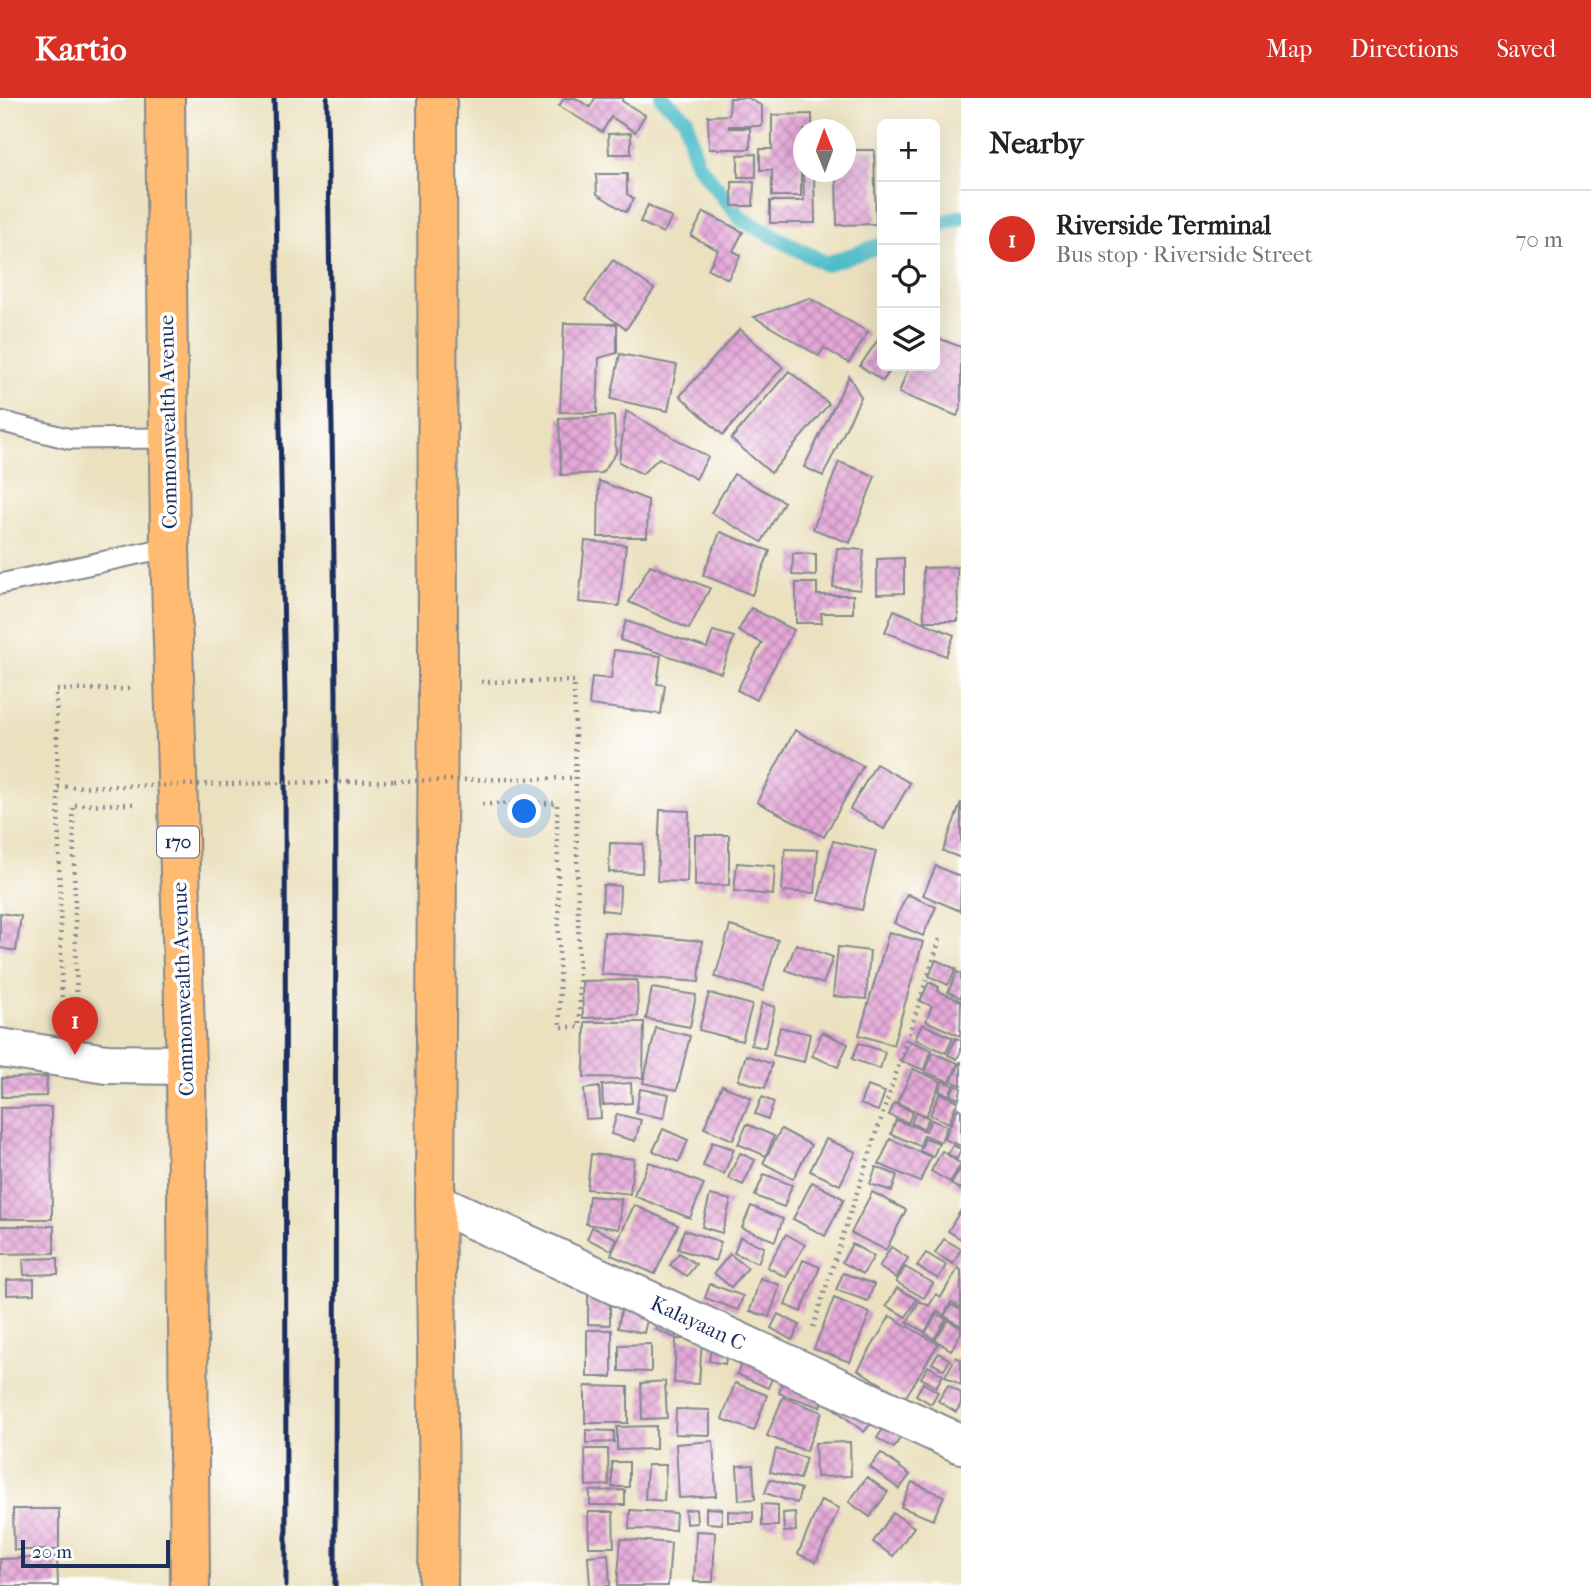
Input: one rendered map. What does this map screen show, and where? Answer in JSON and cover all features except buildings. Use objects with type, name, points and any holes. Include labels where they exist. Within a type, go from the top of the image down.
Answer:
[{"type":"main road","name":"Commonwealth Avenue","points":[[165,98],[170,547],[186,1065],[190,1586]]},
{"type":"main road","points":[[437,98],[438,805],[435,1202],[438,1586]]},
{"type":"street","points":[[0,1048],[107,1064],[186,1065]]},
{"type":"street","name":"Kalayaan C","points":[[435,1202],[961,1444]]},
{"type":"lane","points":[[0,421],[70,439],[169,438]]},
{"type":"lane","points":[[0,584],[170,547]]},
{"type":"path","points":[[438,683],[574,681],[580,1027],[560,1027],[557,803],[438,805]]},
{"type":"path","points":[[174,688],[56,690],[62,1011],[77,1011],[73,805],[177,803]]},
{"type":"path","points":[[58,787],[576,778]]},
{"type":"path","points":[[799,1370],[940,939]]},
{"type":"waterway","points":[[662,98],[686,119],[696,162],[741,219],[826,264],[877,247]]},
{"type":"waterway","points":[[940,224],[961,217]]},
{"type":"railway","points":[[274,98],[285,696],[286,1586]]},
{"type":"railway","points":[[327,98],[336,695],[335,1586]]},
{"type":"place","name":"Riverside Terminal","points":[[75,1055]]}]
